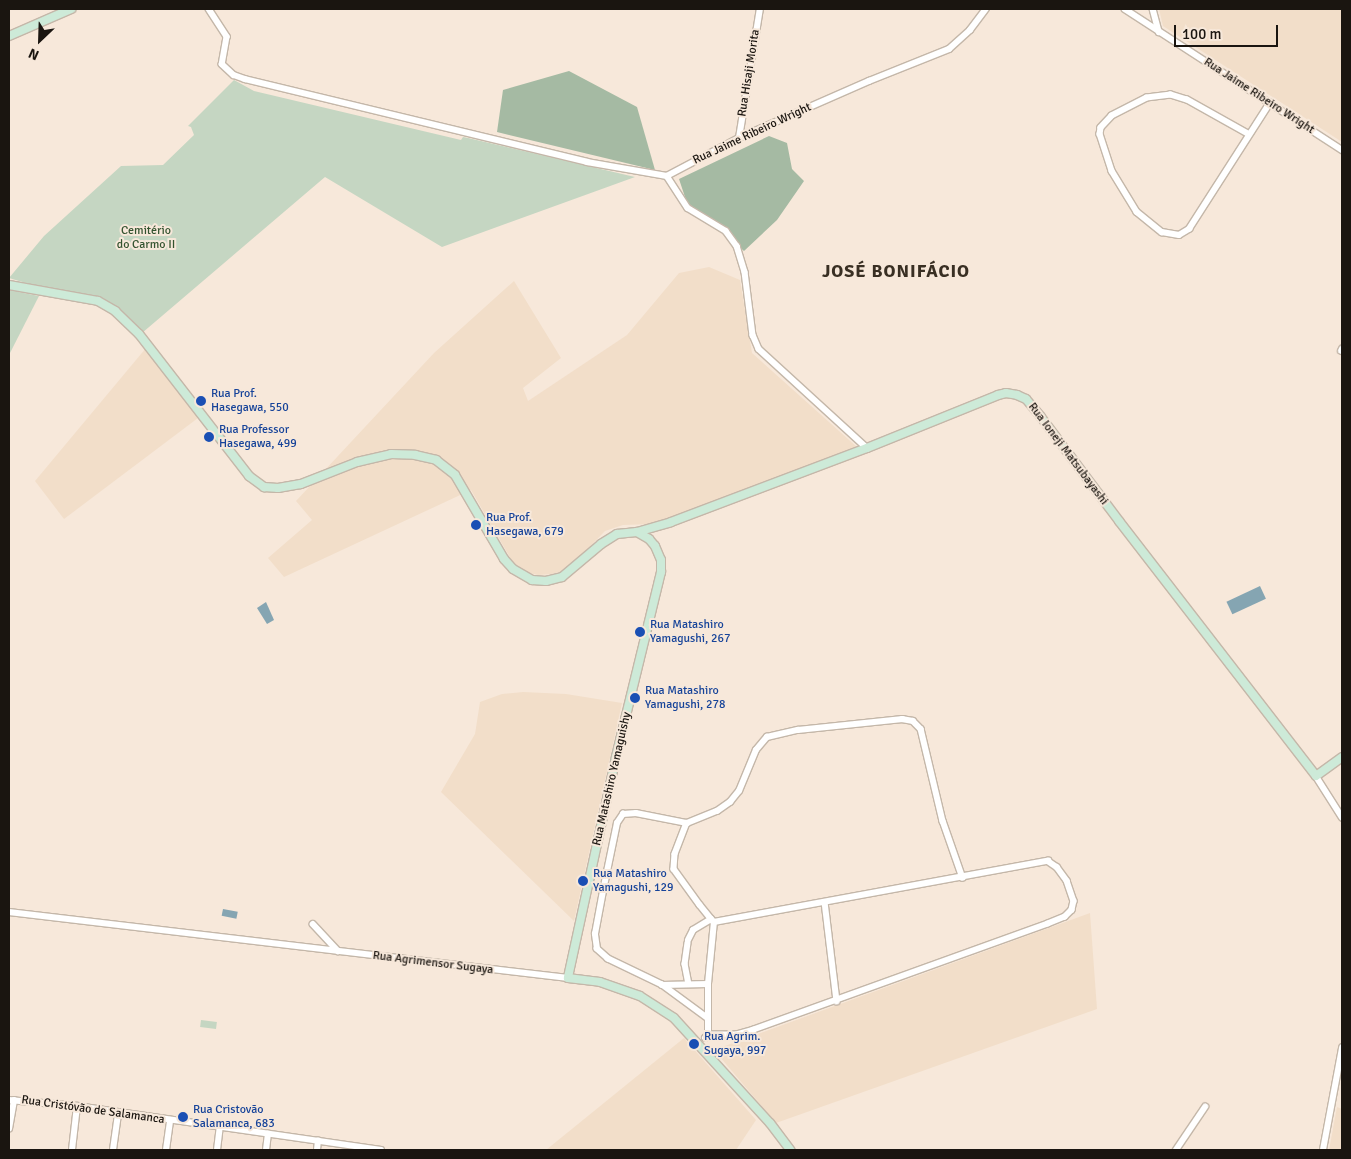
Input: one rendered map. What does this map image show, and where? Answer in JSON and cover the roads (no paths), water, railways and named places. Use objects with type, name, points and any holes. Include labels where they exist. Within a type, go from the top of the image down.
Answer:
[{"type":"main road","points":[[9,36],[58,12],[71,9]]},
{"type":"main road","name":"Rua Ioneji Matsubayashi","points":[[9,285],[98,301],[115,310],[139,334],[249,476],[264,488],[278,488],[301,484],[357,462],[391,454],[415,455],[436,460],[456,475],[504,559],[513,569],[532,580],[546,581],[562,577],[609,538],[624,532],[637,532],[867,448],[998,395],[1012,393],[1026,399],[1316,776]]},
{"type":"main road","name":"Rua Matashiro Yamaguishy","points":[[568,978],[616,757],[661,572],[660,560],[655,546],[649,539],[637,532]]},
{"type":"main road","points":[[1316,776],[1342,757]]},
{"type":"main road","name":"Rua Agrimensor Sugaya","points":[[568,978],[600,982],[640,996],[703,1039],[790,1150]]},
{"type":"street","points":[[209,9],[227,37],[222,64],[234,75],[587,162],[667,176],[688,208],[715,224],[733,238],[745,272],[753,335],[759,349],[867,448]]},
{"type":"street","name":"Rua Hisaji Morita","points":[[739,138],[760,9]]},
{"type":"street","name":"Rua Jaime Ribeiro Wright","points":[[667,176],[739,138],[869,80],[949,49],[970,30],[986,9]]},
{"type":"street","name":"Rua Jaime Ribeiro Wright","points":[[1125,9],[1342,150]]},
{"type":"street","points":[[1153,9],[1159,32]]},
{"type":"street","points":[[1248,134],[1187,100],[1171,94],[1147,98],[1112,116],[1101,128],[1100,134],[1112,171],[1136,212],[1162,232],[1179,235],[1189,229],[1248,134],[1270,103]]},
{"type":"street","points":[[708,1018],[662,986],[600,953],[595,942],[617,823],[622,814],[636,812],[687,824],[702,819],[730,802],[739,791],[756,750],[767,737],[798,730],[902,719],[913,721],[921,729],[942,820],[964,878]]},
{"type":"street","name":"Rua Ioneji Matsubayashi","points":[[1316,776],[1342,817]]},
{"type":"street","points":[[687,824],[675,854],[674,868],[713,920],[708,984],[708,1018],[703,1039],[736,1035],[754,1030],[1048,924],[1065,917],[1072,910],[1074,901],[1068,881],[1057,867],[1048,861],[964,878],[713,920],[693,930],[688,942],[685,964],[689,984]]},
{"type":"street","points":[[825,902],[837,1001]]},
{"type":"street","name":"Rua Agrimensor Sugaya","points":[[9,912],[568,978]]},
{"type":"street","points":[[312,924],[338,952]]},
{"type":"street","points":[[662,986],[708,984]]},
{"type":"street","points":[[1323,1150],[1342,1048]]},
{"type":"street","points":[[9,1129],[11,1100]]},
{"type":"street","name":"Rua Cristóvão de Salamanca","points":[[11,1100],[77,1106],[381,1150]]},
{"type":"street","points":[[72,1150],[77,1106]]},
{"type":"street","points":[[1176,1150],[1205,1107]]},
{"type":"street","points":[[113,1150],[118,1113]]},
{"type":"street","points":[[166,1150],[170,1120]]},
{"type":"street","points":[[217,1150],[220,1127]]},
{"type":"street","points":[[266,1150],[268,1134]]},
{"type":"street","points":[[317,1150],[318,1141]]},
{"type":"water","points":[[1260,586],[1266,599],[1232,614],[1226,602]]},
{"type":"water","points":[[266,602],[274,620],[267,624],[257,608]]},
{"type":"water","points":[[223,909],[238,912],[236,919],[222,916]]},
{"type":"place","name":"Rua Prof. Hasegawa, 550","points":[[201,401]]},
{"type":"place","name":"Rua Professor Hasegawa, 499","points":[[209,437]]},
{"type":"place","name":"Rua Prof. Hasegawa, 679","points":[[476,525]]},
{"type":"place","name":"Rua Matashiro Yamagushi, 267","points":[[640,632]]},
{"type":"place","name":"Rua Matashiro Yamagushi, 278","points":[[635,698]]},
{"type":"place","name":"Rua Matashiro Yamagushi, 129","points":[[583,881]]},
{"type":"place","name":"Rua Agrim. Sugaya, 997","points":[[694,1044]]},
{"type":"place","name":"Rua Cristovão Salamanca, 683","points":[[183,1117]]},
{"type":"district","name":"JOSÉ BONIFÁCIO","points":[[896,271]]},
{"type":"park label","name":"Cemitério do Carmo II","points":[[146,238]]}]
